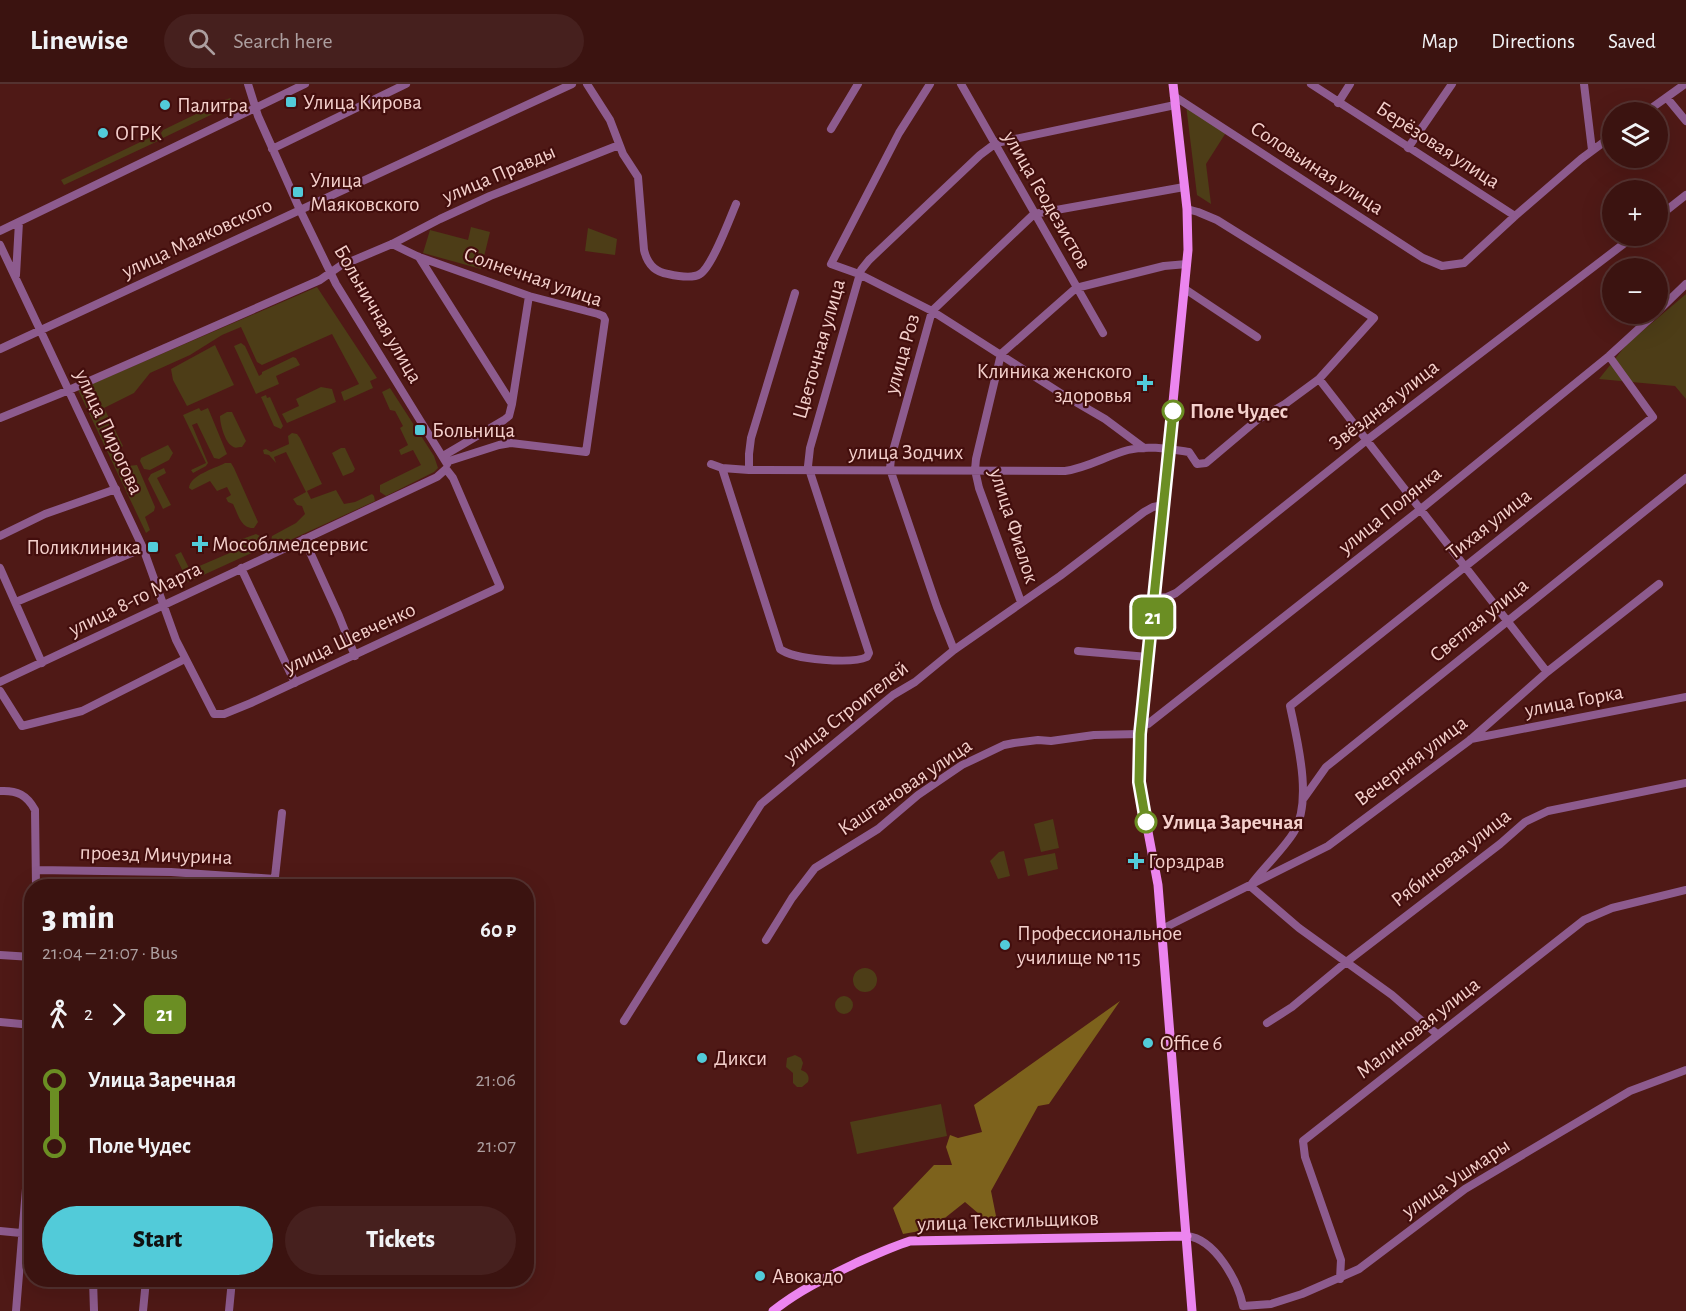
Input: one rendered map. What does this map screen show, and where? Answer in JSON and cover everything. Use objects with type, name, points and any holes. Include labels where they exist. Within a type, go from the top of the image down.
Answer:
[{"type":"main road","points":[[1173,84],[1187,209],[1187,264],[1141,730],[1141,796],[1155,862],[1162,929],[1192,1311]]},
{"type":"main road","name":"улица Текстильщиков","points":[[773,1311],[796,1293],[814,1283],[910,1241],[1187,1236]]},
{"type":"street","name":"Больничная улица","points":[[248,84],[254,108],[272,149],[331,273],[359,323],[445,462],[500,587]]},
{"type":"street","points":[[0,231],[305,84]]},
{"type":"street","points":[[272,149],[406,84]]},
{"type":"street","name":"улица Маяковского","points":[[0,349],[572,84]]},
{"type":"street","points":[[587,84],[610,120],[619,145],[638,177],[646,258],[652,266],[660,272],[692,276],[705,270],[736,204]]},
{"type":"street","points":[[831,129],[858,84]]},
{"type":"street","points":[[930,84],[903,126],[867,191],[831,264],[859,274],[932,311],[1068,398],[1105,418],[1144,448]]},
{"type":"street","name":"улица Геодезистов","points":[[961,84],[1103,333]]},
{"type":"street","name":"Берёзовая улица","points":[[1311,84],[1515,216]]},
{"type":"street","points":[[1338,102],[1350,84]]},
{"type":"street","points":[[1408,148],[1452,84]]},
{"type":"street","points":[[1584,84],[1592,150]]},
{"type":"street","points":[[1661,102],[1674,88],[1684,84]]},
{"type":"street","points":[[1667,98],[1686,121]]},
{"type":"street","name":"Цветочная улица","points":[[722,468],[780,649],[787,653],[833,660],[864,659],[868,656],[869,653],[808,470],[810,447],[859,274],[877,252],[994,145],[1010,139],[1175,101]]},
{"type":"street","name":"Соловьиная улица","points":[[1175,101],[1423,258],[1442,266],[1464,263],[1515,216]]},
{"type":"street","points":[[1515,216],[1602,143]]},
{"type":"street","name":"улица Правды","points":[[0,418],[320,280],[344,265],[489,196],[619,145]]},
{"type":"street","points":[[1034,214],[1184,187]]},
{"type":"street","points":[[1668,209],[1686,195]]},
{"type":"street","points":[[1187,209],[1217,220],[1374,318],[1319,378],[1547,672]]},
{"type":"street","name":"улица Роз","points":[[890,469],[891,458],[932,311],[1034,214]]},
{"type":"street","name":"улица Пирогова","points":[[16,276],[19,222]]},
{"type":"street","name":"Солнечная улица","points":[[392,244],[529,296],[598,314],[604,318],[605,326],[586,452],[512,443],[499,444],[445,462]]},
{"type":"street","name":"улица Пирогова","points":[[0,245],[143,548],[185,659],[214,714]]},
{"type":"street","name":"Звёздная улица","points":[[1155,598],[1167,597],[1176,593],[1367,440],[1621,246]]},
{"type":"street","points":[[419,256],[512,404]]},
{"type":"street","points":[[1001,354],[1076,288],[1164,266],[1187,264]]},
{"type":"street","name":"улица Полянка","points":[[1668,301],[1686,284]]},
{"type":"street","points":[[1185,289],[1257,337]]},
{"type":"street","points":[[749,470],[748,454],[751,438],[795,293]]},
{"type":"street","points":[[445,462],[509,416],[529,296]]},
{"type":"street","name":"улица Полянка","points":[[1141,730],[1421,509],[1609,356],[1643,324]]},
{"type":"street","name":"улица Фиалок","points":[[1001,354],[981,434],[975,470],[979,488],[1021,602]]},
{"type":"street","name":"Тихая улица","points":[[1304,798],[1290,706],[1653,417],[1609,356]]},
{"type":"street","name":"улица Зодчих","points":[[711,464],[722,468],[749,470],[1069,470],[1090,465],[1128,450],[1144,448],[1189,452],[1197,464],[1206,463],[1257,420],[1285,404],[1319,378]]},
{"type":"street","name":"улица 8-го Марта","points":[[0,682],[437,477],[445,462]]},
{"type":"street","points":[[890,469],[954,650]]},
{"type":"street","name":"Светлая улица","points":[[1304,798],[1326,767],[1686,478]]},
{"type":"street","points":[[0,536],[45,514],[116,489]]},
{"type":"street","name":"улица Строителей","points":[[624,1021],[761,804],[892,695],[918,679],[954,650],[1060,576],[1144,512],[1164,505]]},
{"type":"street","points":[[304,539],[355,656]]},
{"type":"street","points":[[16,602],[143,548]]},
{"type":"street","points":[[0,568],[42,663]]},
{"type":"street","points":[[241,568],[295,683]]},
{"type":"street","name":"Вечерняя улица","points":[[1162,929],[1328,846],[1470,740],[1547,672],[1659,584]]},
{"type":"street","name":"улица Шевченко","points":[[214,714],[224,714],[295,683],[500,587]]},
{"type":"street","points":[[1078,651],[1148,657]]},
{"type":"street","points":[[0,691],[22,726],[81,711],[185,659]]},
{"type":"street","name":"улица Горка","points":[[1470,740],[1686,697]]},
{"type":"street","name":"Каштановая улица","points":[[766,940],[792,898],[815,868],[878,829],[918,795],[963,765],[1004,745],[1014,743],[1141,730]]},
{"type":"street","name":"Рябиновая улица","points":[[1267,1023],[1292,1007],[1525,822],[1548,811],[1686,783]]},
{"type":"street","points":[[0,791],[21,794],[29,800],[35,810],[36,879]]},
{"type":"street","points":[[1304,798],[1294,832],[1250,886],[1299,928],[1392,995],[1438,1035]]},
{"type":"street","points":[[275,879],[282,813]]},
{"type":"street","name":"проезд Мичурина","points":[[36,870],[171,872],[237,879]]},
{"type":"street","name":"Малиновая улица","points":[[1340,1279],[1341,1260],[1305,1157],[1304,1141],[1584,920],[1612,908],[1686,890]]},
{"type":"street","points":[[0,955],[24,956]]},
{"type":"street","points":[[0,1022],[24,1024]]},
{"type":"street","name":"улица Ушмары","points":[[1187,1236],[1201,1240],[1220,1258],[1234,1280],[1244,1306],[1271,1304],[1302,1294],[1359,1269],[1465,1189],[1630,1091],[1686,1070]]},
{"type":"street","points":[[16,1311],[24,1207]]},
{"type":"street","points":[[0,1232],[21,1233]]},
{"type":"street","points":[[93,1287],[94,1311]]},
{"type":"street","points":[[144,1311],[146,1287]]},
{"type":"street","points":[[229,1311],[231,1287]]},
{"type":"shaded area","points":[[231,98],[223,109],[163,138],[161,133],[163,130],[219,103],[223,104],[224,100]]},
{"type":"shaded area","points":[[1186,105],[1227,131],[1206,164],[1211,204],[1197,195]]},
{"type":"shaded area","points":[[153,136],[158,141],[64,185],[61,180]]},
{"type":"shaded area","points":[[471,227],[490,232],[481,269],[423,253],[430,230],[468,240]]},
{"type":"shaded area","points":[[588,228],[617,239],[615,255],[585,251]]},
{"type":"shaded area","points":[[317,287],[377,378],[370,381],[373,388],[344,401],[341,392],[359,384],[332,334],[262,365],[257,362],[241,327],[222,335],[190,355],[150,373],[134,393],[104,408],[123,446],[120,448],[128,466],[137,465],[155,507],[154,511],[145,517],[150,530],[146,533],[78,390]]},
{"type":"shaded area","points":[[1686,294],[1686,399],[1675,386],[1599,379],[1626,345],[1651,324],[1668,324],[1668,309]]},
{"type":"shaded area","points":[[241,343],[245,346],[259,376],[262,372],[293,357],[300,365],[276,376],[279,384],[256,394],[234,346]]},
{"type":"shaded area","points":[[215,345],[234,385],[187,406],[173,380],[171,369]]},
{"type":"shaded area","points":[[321,387],[332,389],[336,402],[287,423],[282,414],[299,406],[296,399]]},
{"type":"shaded area","points":[[390,388],[434,456],[438,468],[386,496],[380,492],[380,485],[421,465],[413,450],[401,455],[399,450],[408,445],[400,428],[403,426],[395,411],[390,410],[382,392]]},
{"type":"shaded area","points":[[266,395],[267,398],[270,397],[283,426],[281,429],[274,426],[261,397]]},
{"type":"shaded area","points":[[199,408],[201,411],[208,408],[227,454],[219,459],[214,458],[197,423],[192,425],[208,463],[193,473],[191,470],[206,463],[183,415]]},
{"type":"shaded area","points":[[232,412],[246,441],[242,447],[233,447],[225,437],[220,416]]},
{"type":"shaded area","points":[[292,433],[297,434],[300,438],[322,484],[307,491],[311,499],[336,490],[344,504],[355,502],[372,494],[375,501],[275,547],[271,541],[272,536],[296,523],[305,514],[302,506],[297,505],[293,499],[306,492],[286,452],[274,457],[276,463],[269,455],[264,454],[263,450],[271,452],[289,444],[288,436]]},
{"type":"shaded area","points":[[168,445],[173,453],[169,460],[150,470],[144,469],[141,458]]},
{"type":"shaded area","points":[[345,448],[355,469],[343,476],[332,453]]},
{"type":"shaded area","points":[[225,463],[231,463],[234,468],[258,522],[254,528],[243,523],[233,504],[228,502],[226,498],[231,495],[227,487],[217,491],[210,481],[192,490],[189,488],[190,483],[198,476]]},
{"type":"shaded area","points":[[164,468],[166,473],[157,478],[171,505],[163,509],[148,479],[151,474]]},
{"type":"shaded area","points":[[256,534],[262,537],[267,546],[188,582],[175,555],[181,552],[190,570],[232,552],[234,542]]},
{"type":"shaded area","points":[[1053,819],[1059,848],[1041,852],[1034,824]]},
{"type":"shaded area","points":[[1004,851],[1010,876],[998,879],[990,861],[999,852]]},
{"type":"shaded area","points":[[1055,853],[1058,869],[1028,876],[1024,859]]},
{"type":"shaded area","points":[[865,968],[874,971],[877,980],[874,989],[865,992],[856,989],[853,980],[856,971]]},
{"type":"shaded area","points":[[844,996],[850,999],[853,1005],[850,1011],[844,1014],[838,1011],[835,1005],[838,999]]},
{"type":"shaded area","points":[[1120,1001],[1049,1104],[1038,1106],[991,1191],[999,1231],[965,1202],[931,1229],[903,1234],[893,1208],[934,1165],[952,1165],[946,1147],[950,1135],[958,1138],[982,1132],[974,1105]]},
{"type":"shaded area","points":[[795,1055],[801,1058],[803,1063],[801,1070],[808,1076],[808,1082],[802,1087],[797,1087],[793,1083],[793,1073],[786,1067],[787,1058]]},
{"type":"shaded area","points":[[941,1104],[947,1136],[857,1154],[850,1122]]},
{"type":"bus line","name":"21","points":[[1146,822],[1139,782],[1140,734],[1173,411]]},
{"type":"place","name":"Улица Кирова","points":[[291,102]]},
{"type":"place","name":"Палитра","points":[[165,105]]},
{"type":"place","name":"ОГРК","points":[[103,133]]},
{"type":"place","name":"Улица Маяковского","points":[[298,192]]},
{"type":"place","name":"Клиника женского здоровья","points":[[1145,383]]},
{"type":"place","name":"Поле Чудес","points":[[1173,411]]},
{"type":"place","name":"Больница","points":[[420,430]]},
{"type":"place","name":"Мособлмедсервис","points":[[200,544]]},
{"type":"place","name":"Поликлиника","points":[[153,547]]},
{"type":"place","name":"Улица Заречная","points":[[1146,822]]},
{"type":"place","name":"Горздрав","points":[[1136,861]]},
{"type":"place","name":"Профессиональное училище № 115","points":[[1005,945]]},
{"type":"place","name":"Office 6","points":[[1148,1043]]},
{"type":"place","name":"Дикси","points":[[702,1058]]},
{"type":"place","name":"Авокадо","points":[[760,1276]]}]
